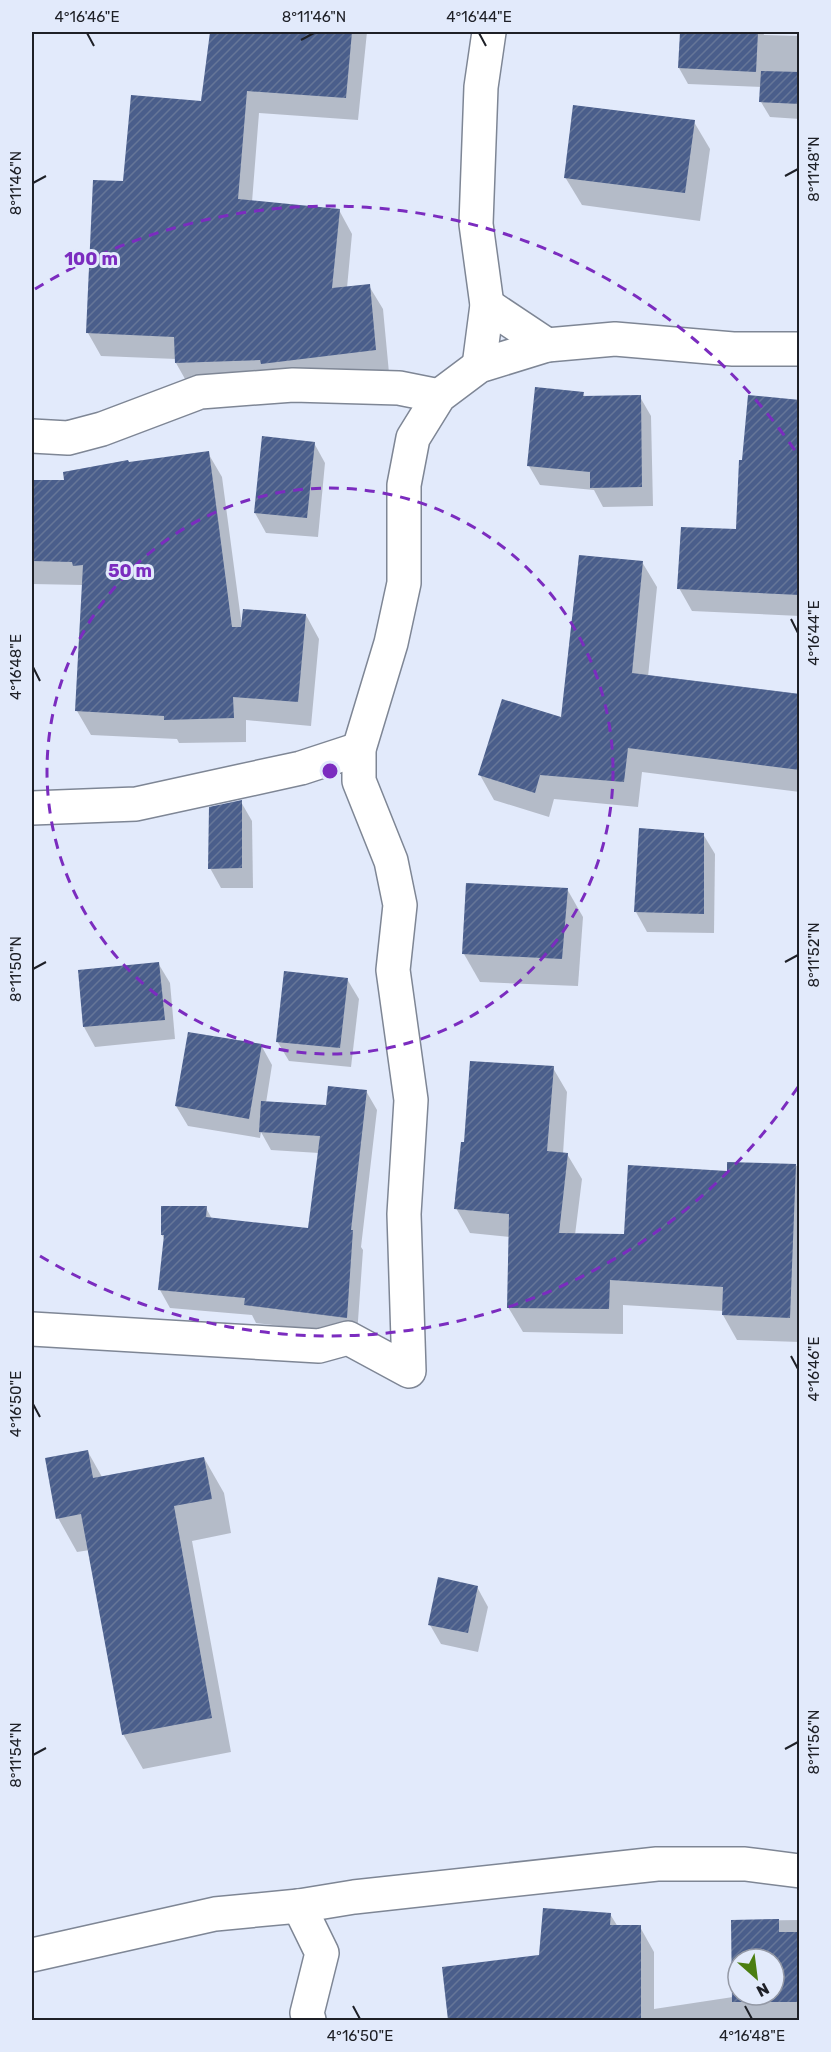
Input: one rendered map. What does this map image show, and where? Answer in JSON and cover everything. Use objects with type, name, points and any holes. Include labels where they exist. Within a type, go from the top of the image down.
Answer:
[{"type":"street","points":[[479,366],[488,305],[476,224],[481,87],[489,32]]},
{"type":"street","points":[[488,305],[547,345]]},
{"type":"street","points":[[32,1329],[319,1346],[348,1338],[409,1371],[404,1215],[411,1100],[393,970],[400,905],[391,861],[359,781],[359,749],[391,643],[404,583],[404,485],[413,438],[440,396],[479,366],[547,345],[615,339],[733,349],[800,349]]},
{"type":"street","points":[[32,436],[68,438],[102,429],[200,392],[293,385],[399,388],[440,396]]},
{"type":"street","points":[[32,808],[136,804],[301,768],[359,749]]},
{"type":"street","points":[[32,1955],[215,1914],[299,1906],[365,1895],[657,1864],[745,1864],[800,1871]]},
{"type":"street","points":[[299,1906],[322,1953],[307,2013],[309,2020]]},
{"type":"building","points":[[210,32],[352,32],[346,98],[247,91],[238,199],[340,209],[332,288],[370,284],[376,350],[261,364],[260,360],[175,363],[174,337],[86,333],[93,180],[123,181],[131,95],[201,101]]},
{"type":"building","points":[[680,32],[758,32],[756,72],[678,68]]},
{"type":"building","points":[[761,71],[800,72],[800,104],[759,102]]},
{"type":"building","points":[[573,105],[695,120],[685,193],[564,178]]},
{"type":"building","points":[[535,387],[584,392],[583,396],[641,395],[642,487],[590,488],[590,472],[527,466]]},
{"type":"building","points":[[748,395],[800,400],[800,595],[677,589],[681,527],[736,529],[739,460],[742,460]]},
{"type":"building","points":[[262,436],[315,442],[307,518],[254,513]]},
{"type":"building","points":[[209,451],[232,627],[241,627],[243,609],[306,614],[298,702],[233,697],[234,718],[164,720],[164,716],[75,711],[83,565],[73,566],[72,562],[32,561],[32,480],[64,480],[63,472],[128,460],[129,462]]},
{"type":"building","points":[[579,555],[643,561],[632,673],[800,694],[800,770],[628,748],[624,782],[540,775],[535,793],[478,775],[502,699],[561,717]]},
{"type":"building","points":[[242,800],[242,868],[208,869],[209,807]]},
{"type":"building","points":[[639,828],[704,833],[704,914],[634,912]]},
{"type":"building","points":[[466,883],[568,888],[562,959],[462,954]]},
{"type":"building","points":[[159,962],[165,1020],[83,1027],[78,970]]},
{"type":"building","points":[[284,971],[348,978],[340,1048],[276,1042]]},
{"type":"building","points":[[188,1032],[262,1044],[249,1119],[175,1106]]},
{"type":"building","points":[[470,1061],[554,1066],[547,1151],[568,1153],[559,1233],[624,1234],[628,1165],[727,1171],[727,1162],[796,1164],[790,1318],[722,1315],[723,1287],[610,1280],[609,1309],[507,1308],[509,1214],[454,1209],[461,1142],[464,1142]]},
{"type":"building","points":[[328,1086],[367,1090],[351,1230],[353,1230],[347,1318],[244,1305],[245,1298],[158,1290],[164,1235],[161,1235],[161,1206],[207,1206],[206,1217],[308,1228],[320,1136],[259,1132],[261,1101],[326,1105]]},
{"type":"building","points":[[88,1450],[93,1478],[204,1457],[212,1499],[174,1506],[212,1718],[122,1735],[81,1514],[56,1519],[45,1458]]},
{"type":"building","points":[[438,1577],[478,1586],[468,1633],[428,1625]]},
{"type":"building","points":[[543,1908],[611,1913],[610,1925],[641,1925],[641,2020],[448,2020],[442,1967],[539,1955]]},
{"type":"building","points":[[779,1919],[779,1932],[798,1932],[798,2002],[786,2002],[786,1947],[731,1947],[731,1920]]}]
